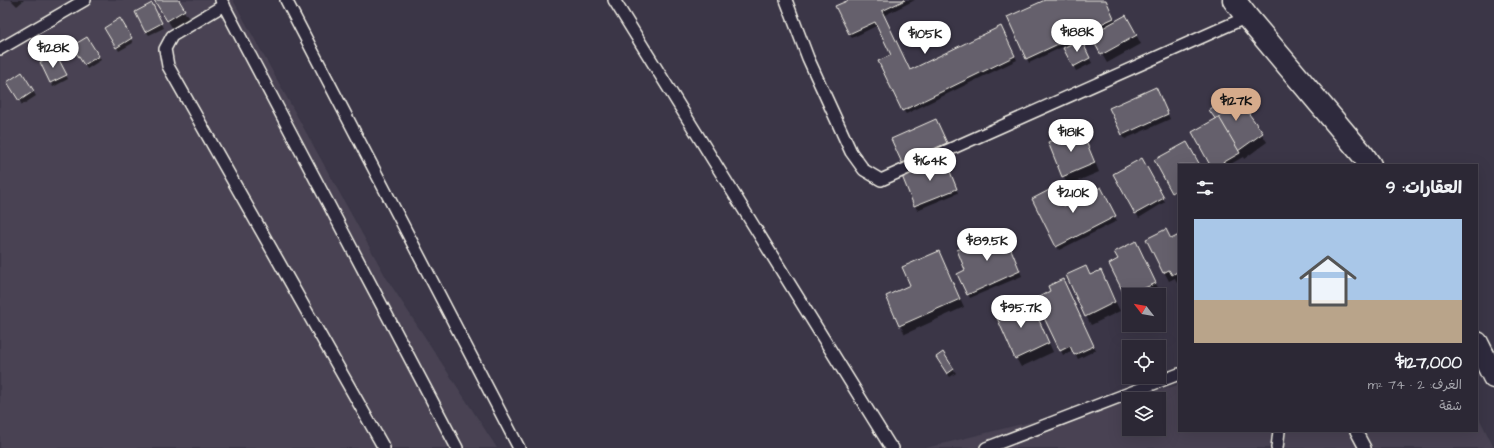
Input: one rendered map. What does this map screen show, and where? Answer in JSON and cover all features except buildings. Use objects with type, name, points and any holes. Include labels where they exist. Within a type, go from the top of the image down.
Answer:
[{"type":"main road","points":[[1234,0],[1364,155],[1369,164]]},
{"type":"main road","points":[[1478,345],[1494,377]]},
{"type":"lane","points":[[0,49],[85,0]]},
{"type":"lane","points":[[286,0],[519,448]]},
{"type":"lane","points":[[614,0],[890,446],[893,448]]},
{"type":"lane","points":[[786,0],[808,58],[851,152],[864,170],[881,180],[1247,17]]},
{"type":"lane","points":[[384,448],[168,66],[165,49],[172,36],[222,3],[458,448]]},
{"type":"lane","points":[[986,448],[1178,374]]},
{"type":"lane","points":[[1277,448],[1279,432]]},
{"type":"lane","points":[[1357,432],[1366,448]]},
{"type":"shaded area","points":[[0,0],[233,0],[387,279],[497,448],[0,448]]},
{"type":"shaded area","points":[[1178,385],[1178,432],[1478,432],[1478,416],[1494,448],[926,448],[1122,399],[1122,436],[1166,436],[1166,392],[1151,392]]}]
